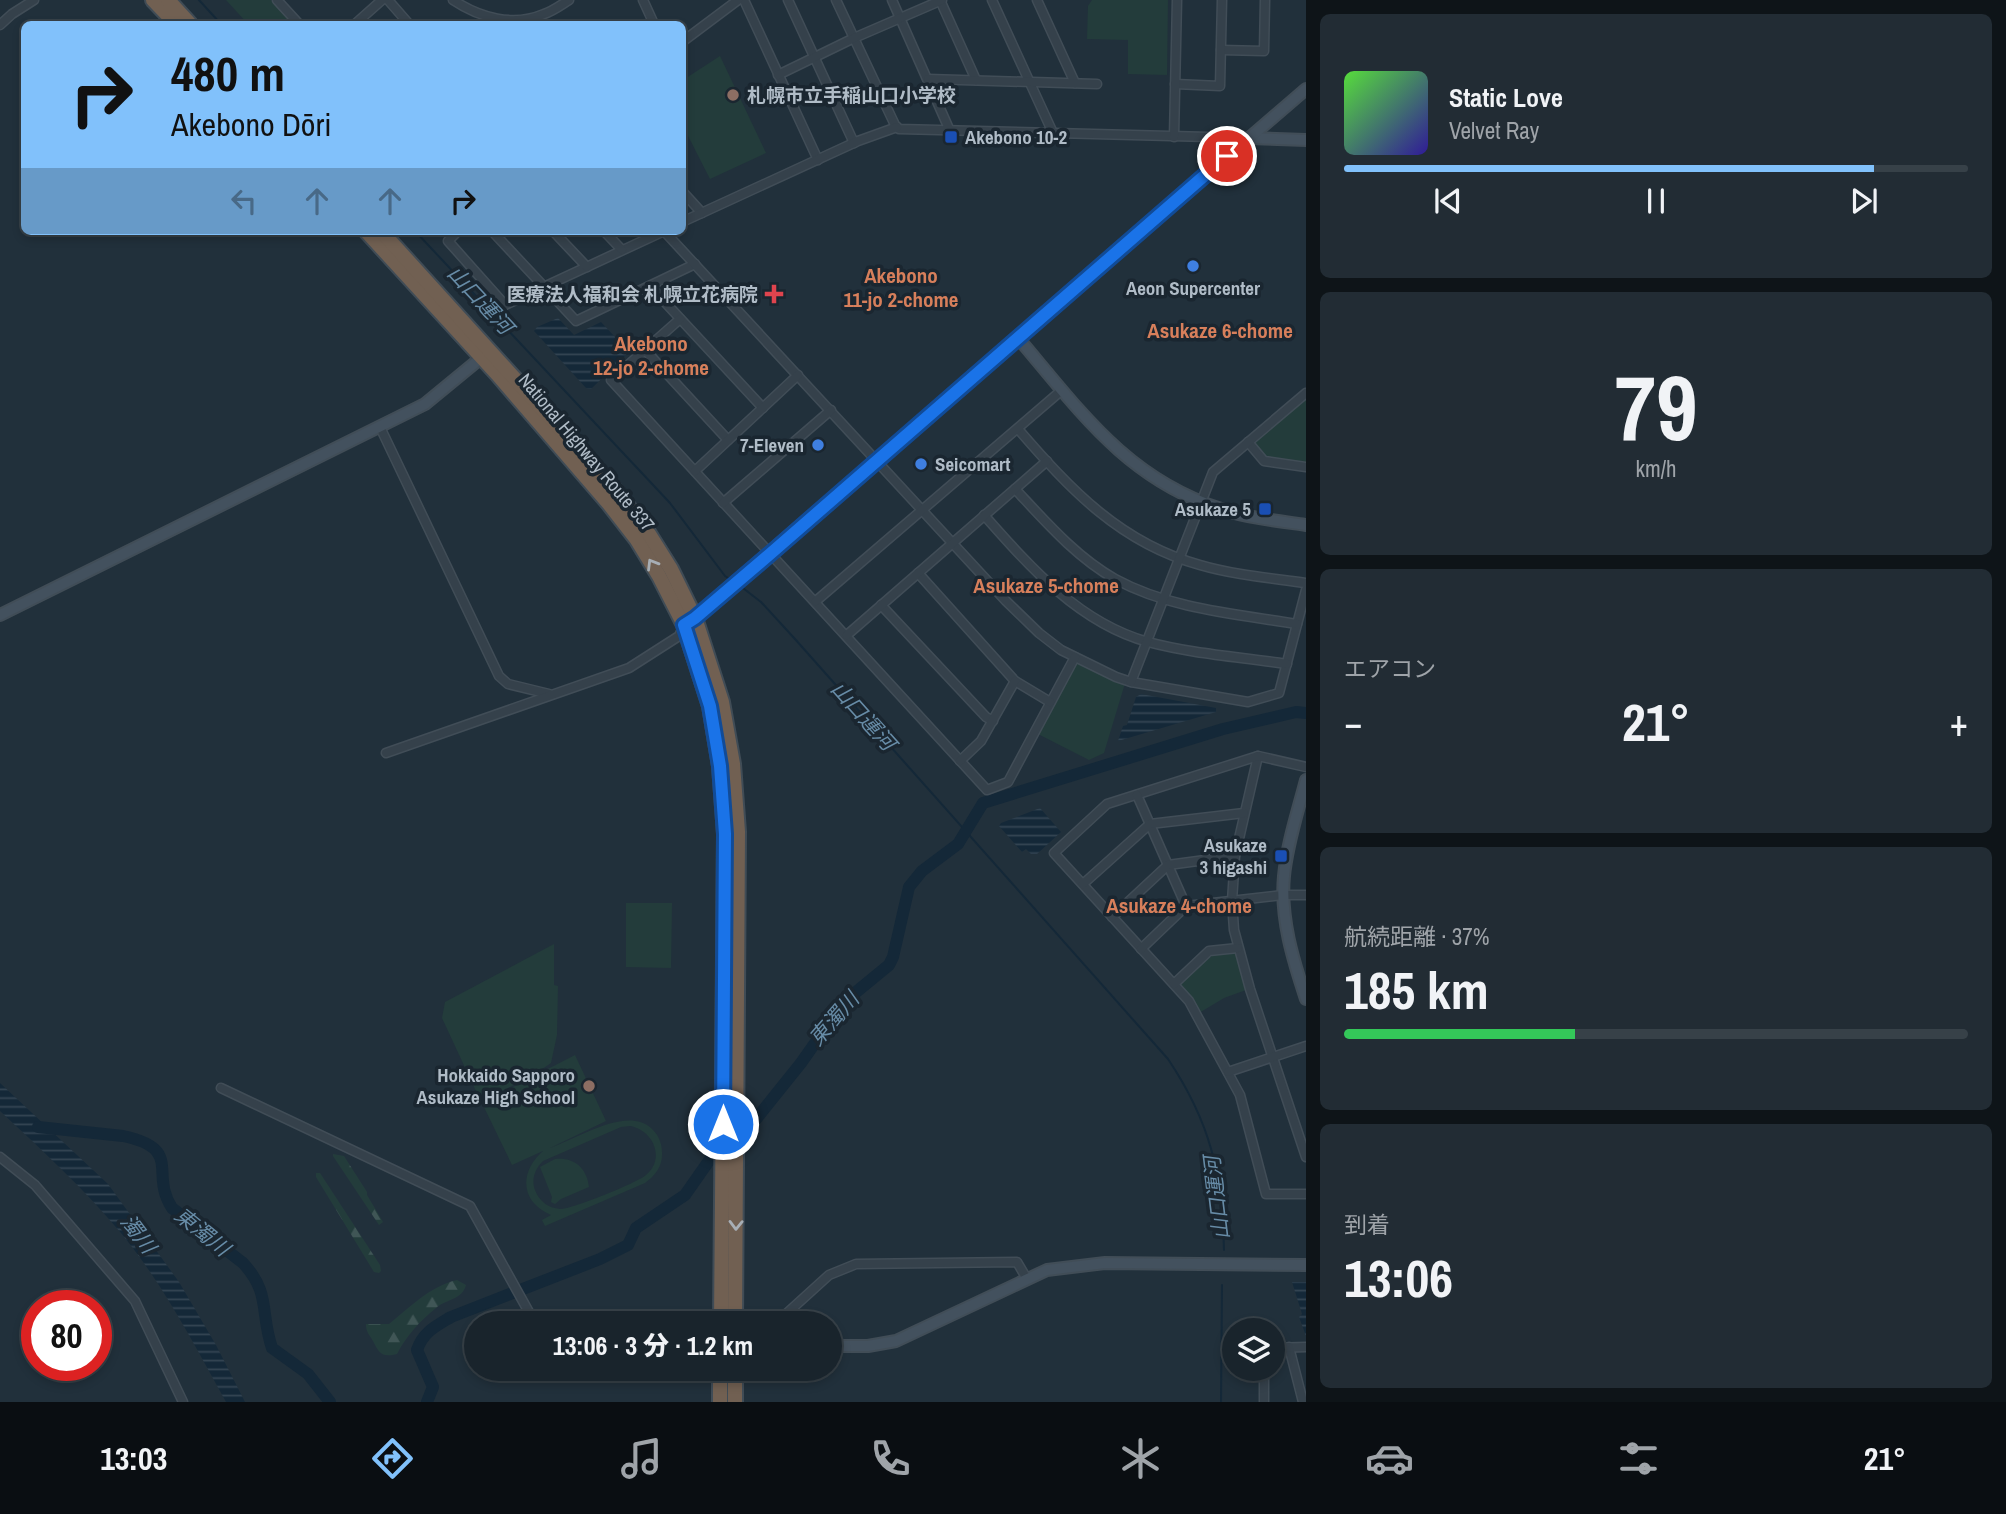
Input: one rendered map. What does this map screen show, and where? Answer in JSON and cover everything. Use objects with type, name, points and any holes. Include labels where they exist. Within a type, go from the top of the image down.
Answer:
[{"type":"highway","points":[[153,0],[173,21]]},
{"type":"highway","points":[[168,0],[187,21]]},
{"type":"highway","name":"National Highway Route 337","points":[[370,235],[613,487],[671,569],[722,702],[733,764],[738,832],[730,1126],[722,1164],[721,1311]]},
{"type":"highway","name":"National Highway Route 337","points":[[384,235],[486,354]]},
{"type":"highway","name":"National Highway Route 337","points":[[730,1126],[737,1157],[735,1311]]},
{"type":"highway","points":[[720,1381],[720,1402]]},
{"type":"highway","points":[[735,1381],[735,1402]]},
{"type":"street","points":[[0,25],[34,0]]},
{"type":"street","points":[[277,0],[296,21]]},
{"type":"street","points":[[361,21],[382,0]]},
{"type":"street","points":[[388,0],[406,21]]},
{"type":"street","points":[[453,0],[488,21],[544,15],[569,0]]},
{"type":"street","points":[[643,0],[653,21]]},
{"type":"street","points":[[686,39],[738,0]]},
{"type":"street","points":[[744,0],[818,160]]},
{"type":"street","points":[[788,0],[854,143]]},
{"type":"street","points":[[836,0],[897,127]]},
{"type":"street","points":[[892,0],[950,131]]},
{"type":"street","points":[[778,75],[941,0],[976,80]]},
{"type":"street","points":[[992,0],[1053,133]]},
{"type":"street","points":[[1037,0],[1075,83]]},
{"type":"street","points":[[1174,137],[1177,0]]},
{"type":"street","points":[[1175,85],[1220,86],[1222,0]]},
{"type":"street","points":[[1221,50],[1264,51],[1265,0]]},
{"type":"street","points":[[928,79],[1097,83]]},
{"type":"street","points":[[386,753],[629,668],[679,636],[690,621],[1306,89]]},
{"type":"street","points":[[686,220],[854,143],[897,127],[950,131],[1306,140]]},
{"type":"street","points":[[686,195],[702,213]]},
{"type":"street","points":[[454,235],[447,241],[505,305],[655,235]]},
{"type":"street","points":[[496,235],[576,321],[695,264]]},
{"type":"street","points":[[557,235],[587,267]]},
{"type":"street","points":[[608,235],[622,250]]},
{"type":"street","points":[[668,235],[1039,634],[1075,657],[1131,682],[1248,702],[1279,693],[1306,590]]},
{"type":"street","points":[[650,286],[763,408]]},
{"type":"street","points":[[680,319],[611,380],[816,601],[986,790],[1008,782],[1075,657]]},
{"type":"street","points":[[1019,339],[1090,423],[1132,463],[1164,484],[1202,502],[1248,516],[1306,526]]},
{"type":"street","points":[[645,350],[728,440]]},
{"type":"street","points":[[0,615],[425,404],[486,354]]},
{"type":"street","points":[[695,471],[799,375]]},
{"type":"street","points":[[816,601],[1062,390]]},
{"type":"street","points":[[1131,682],[1213,472],[1306,393]]},
{"type":"street","points":[[723,503],[831,410]]},
{"type":"street","points":[[380,427],[499,676],[508,684],[549,694]]},
{"type":"street","points":[[1018,429],[1102,516],[1146,544],[1199,565],[1306,583]]},
{"type":"street","points":[[1248,442],[1264,461],[1306,467]]},
{"type":"street","points":[[847,635],[1047,461]]},
{"type":"street","points":[[1015,489],[1056,532],[1116,579],[1164,600],[1297,624]]},
{"type":"street","points":[[984,515],[1031,569],[1082,610],[1128,635],[1147,641],[1287,664]]},
{"type":"street","points":[[918,573],[1015,681],[1051,702]]},
{"type":"street","points":[[881,605],[992,721]]},
{"type":"street","points":[[960,761],[981,741],[1015,681]]},
{"type":"street","points":[[1306,767],[1258,756],[1107,804],[1054,853],[1189,1001],[1240,1095],[1266,1194],[1306,1194]]},
{"type":"street","points":[[1258,756],[1234,856],[1234,930],[1272,1058],[1306,1157]]},
{"type":"street","points":[[1306,780],[1287,855],[1283,895],[1290,946],[1306,999]]},
{"type":"street","points":[[1137,795],[1186,906]]},
{"type":"street","points":[[1083,884],[1150,824],[1244,813]]},
{"type":"street","points":[[1112,916],[1168,865],[1234,856]]},
{"type":"street","points":[[1141,949],[1186,906],[1306,895]]},
{"type":"street","points":[[1174,984],[1209,951],[1238,948]]},
{"type":"street","points":[[1228,1072],[1306,1046]]},
{"type":"street","points":[[221,1088],[467,1204],[473,1210],[528,1311]]},
{"type":"street","points":[[0,1157],[35,1185],[135,1301],[183,1402]]},
{"type":"street","points":[[789,1311],[829,1275],[856,1264],[1017,1262],[1027,1279]]},
{"type":"street","points":[[842,1346],[868,1346],[896,1341],[1047,1270],[1105,1263],[1306,1265]]},
{"type":"street","points":[[1285,1348],[1306,1347]]},
{"type":"street","points":[[1289,1348],[1303,1402]]},
{"type":"street","points":[[1264,1381],[1264,1402]]},
{"type":"green space","points":[[226,0],[271,0],[291,21],[245,21]]},
{"type":"green space","points":[[1092,0],[1168,0],[1167,75],[1128,74],[1128,40],[1087,39],[1088,6]]},
{"type":"green space","points":[[720,56],[766,153],[710,179],[686,132],[686,78]]},
{"type":"green space","points":[[1306,393],[1306,467],[1264,461],[1248,442]]},
{"type":"green space","points":[[1075,657],[1126,680],[1104,753],[1089,760],[1034,732]]},
{"type":"green space","points":[[626,903],[672,903],[671,968],[626,967]]},
{"type":"green space","points":[[554,944],[554,985],[558,986],[557,1035],[551,1063],[481,1102],[442,1018],[445,1002]]},
{"type":"green space","points":[[1235,950],[1246,990],[1224,998],[1199,1013],[1177,984],[1214,954]]},
{"type":"green space","points":[[575,1055],[606,1121],[550,1148],[615,1122],[641,1122],[651,1128],[659,1139],[662,1152],[660,1166],[645,1183],[545,1226],[542,1220],[551,1215],[533,1202],[526,1186],[530,1168],[543,1151],[512,1165],[482,1103]],"holes":[[[621,1127],[638,1129],[650,1139],[656,1153],[652,1168],[646,1175],[617,1190],[566,1208],[552,1207],[539,1197],[534,1178],[543,1161]]]},
{"type":"green space","points":[[333,1156],[344,1156],[383,1222],[379,1225]]},
{"type":"green space","points":[[555,1159],[568,1160],[578,1165],[586,1174],[589,1187],[555,1204],[551,1202],[552,1197],[540,1167]]},
{"type":"green space","points":[[316,1173],[320,1173],[380,1265],[379,1273],[374,1272]]},
{"type":"green space","points":[[457,1280],[466,1285],[461,1294],[440,1305],[425,1318],[409,1335],[397,1354],[384,1355],[379,1351],[368,1333],[366,1324],[389,1324],[429,1292]]},
{"type":"water","points":[[558,318],[574,335],[601,322],[629,352],[591,389],[586,388],[534,331]]},
{"type":"water","points":[[1141,694],[1216,708],[1216,712],[1118,741],[1123,726],[1127,725],[1136,697]]},
{"type":"water","points":[[1040,808],[1061,832],[1037,854],[1031,854],[1026,849],[1022,852],[999,826]]},
{"type":"water","name":"濁川","points":[[0,1083],[108,1184],[179,1282],[245,1402],[226,1402],[151,1273],[121,1233],[78,1185],[0,1111]]},
{"type":"water","points":[[1292,1282],[1306,1282],[1306,1336],[1299,1317],[1302,1314]]},
{"type":"waterway","name":"山口運河","points":[[199,0],[218,21]]},
{"type":"waterway","name":"山口運河","points":[[419,235],[670,503],[725,576],[731,580]]},
{"type":"waterway","name":"山口運河","points":[[739,585],[761,602],[795,639],[1168,1059],[1195,1105],[1211,1150],[1217,1173],[1224,1250]]},
{"type":"waterway","name":"東濁川","points":[[427,1402],[433,1387],[417,1350],[431,1330],[451,1317],[600,1259],[628,1245],[636,1228],[685,1195],[713,1155],[748,1129],[801,1063],[844,1002],[889,965],[909,887],[922,871],[958,844],[983,803],[1223,729],[1296,712],[1306,713]]},
{"type":"waterway","name":"東濁川","points":[[38,1127],[123,1136],[142,1141],[153,1148],[162,1164],[163,1184],[172,1208],[243,1263],[252,1274],[261,1294],[272,1348],[308,1374],[330,1402]]},
{"type":"waterway","name":"山口運河","points":[[1221,1402],[1222,1285]]},
{"type":"place","name":"札幌市立手稲山口小学校","points":[[733,95]]},
{"type":"place","name":"Akebono 10-2","points":[[951,137]]},
{"type":"place","name":"Aeon Supercenter","points":[[1193,266]]},
{"type":"place","name":"医療法人福和会 札幌立花病院","points":[[774,294]]},
{"type":"place","name":"7-Eleven","points":[[818,445]]},
{"type":"place","name":"Seicomart","points":[[921,464]]},
{"type":"place","name":"Asukaze 5","points":[[1265,509]]},
{"type":"place","name":"Asukaze 3 higashi","points":[[1281,856]]},
{"type":"place","name":"Hokkaido Sapporo Asukaze High School","points":[[589,1086]]},
{"type":"district","name":"Akebono 11-jo 2-chome","points":[[901,288]]},
{"type":"district","name":"Asukaze 6-chome","points":[[1220,331]]},
{"type":"district","name":"Akebono 12-jo 2-chome","points":[[651,356]]},
{"type":"district","name":"Asukaze 5-chome","points":[[1046,586]]},
{"type":"district","name":"Asukaze 4-chome","points":[[1179,906]]},
{"type":"route","points":[[723,1124],[725,834],[720,766],[710,706],[684,625],[1019,339],[1227,156]]}]
